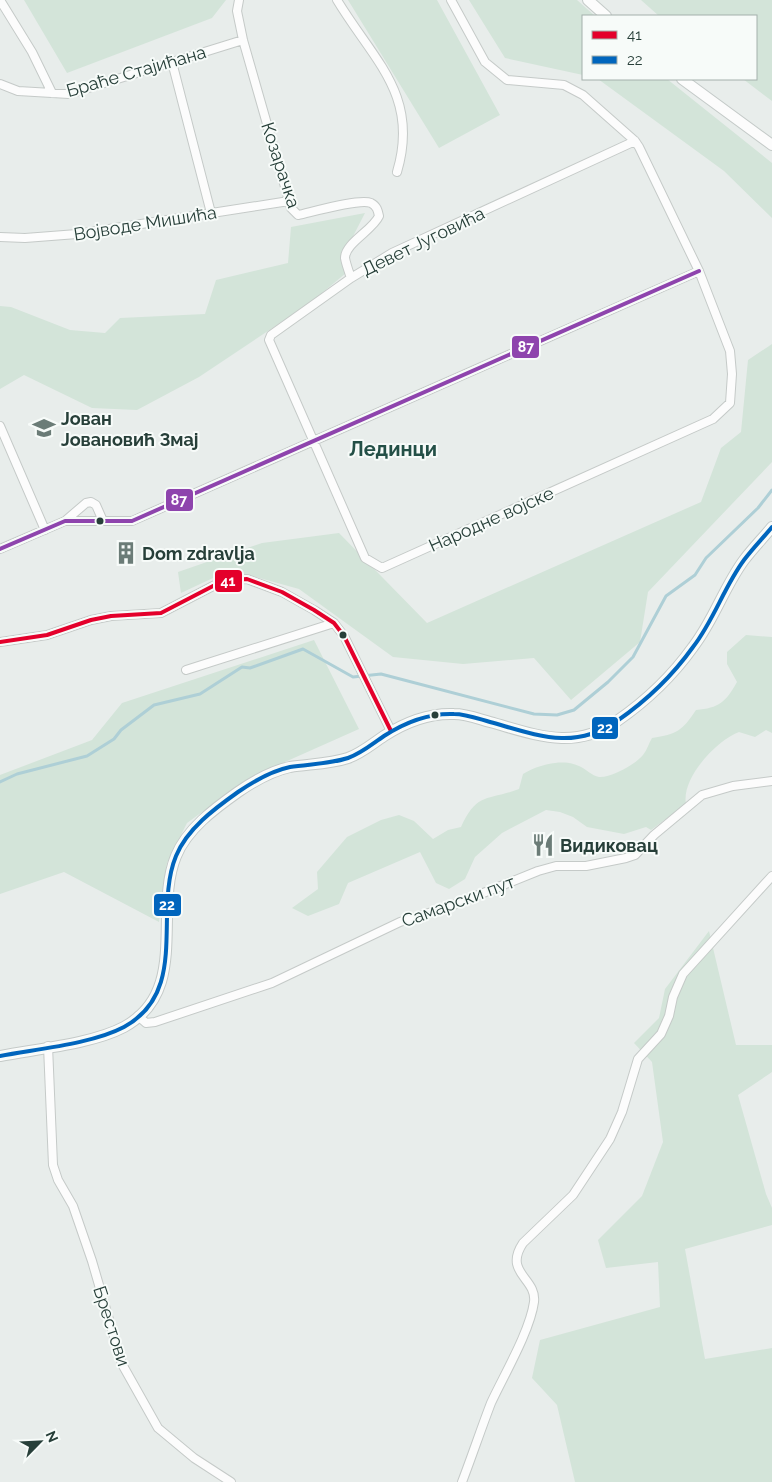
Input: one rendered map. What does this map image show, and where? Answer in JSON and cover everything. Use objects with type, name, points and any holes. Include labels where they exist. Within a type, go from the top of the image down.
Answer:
[{"type":"street","points":[[0,0],[32,52],[52,93]]},
{"type":"street","name":"Козарачка","points":[[239,0],[237,11],[243,40],[291,208],[298,215],[358,202],[370,202],[376,207],[380,216],[376,224],[348,249],[345,257],[351,278]]},
{"type":"street","points":[[337,0],[392,82],[403,118],[404,138],[397,172]]},
{"type":"street","points":[[65,521],[132,521],[699,271],[643,153],[634,141],[583,95],[564,86],[507,80],[485,62],[451,0]]},
{"type":"street","points":[[588,0],[605,15]]},
{"type":"street","name":"Браће Стајићана","points":[[0,84],[18,91],[69,94],[243,40]]},
{"type":"street","points":[[172,62],[210,213]]},
{"type":"street","points":[[683,80],[772,145]]},
{"type":"street","name":"Девет Југовића","points":[[314,441],[270,340],[271,335],[351,278],[392,253],[634,141]]},
{"type":"street","name":"Војводе Мишића","points":[[0,237],[25,238],[77,234],[289,201]]},
{"type":"street","name":"Народне војске","points":[[314,441],[365,558],[382,568],[713,419],[730,403],[732,374],[730,351],[699,271]]},
{"type":"street","points":[[0,426],[45,530]]},
{"type":"street","points":[[0,549],[65,521],[86,503],[91,502],[96,505],[103,521]]},
{"type":"street","points":[[0,1056],[101,1035],[122,1028],[138,1016],[155,996],[164,970],[168,893],[176,856],[201,822],[238,792],[270,773],[288,768],[345,759],[362,752],[391,731],[416,719],[454,714],[525,732],[570,740],[598,731],[615,722],[660,684],[690,651],[711,620],[744,560],[772,528]]},
{"type":"street","points":[[0,642],[47,635],[91,620],[111,616],[161,613],[180,605],[215,585],[230,580],[247,579],[290,596],[334,623],[344,636],[358,662],[368,689],[391,731]]},
{"type":"street","points":[[186,670],[334,623]]},
{"type":"street","name":"Самарски пут","points":[[138,1016],[146,1022],[155,1022],[272,984],[400,922],[450,906],[538,871],[556,866],[586,866],[636,855],[654,835],[702,795],[733,786],[772,781]]},
{"type":"street","points":[[462,1482],[491,1405],[534,1302],[533,1293],[518,1269],[516,1261],[522,1243],[552,1217],[573,1195],[610,1139],[622,1112],[638,1059],[661,1034],[670,1016],[673,996],[683,974],[772,876]]},
{"type":"street","name":"Брестови","points":[[48,1046],[53,1165],[58,1180],[67,1192],[92,1261],[122,1364],[158,1428],[194,1458],[226,1481]]},
{"type":"green space","points":[[24,0],[226,0],[212,18],[67,73]]},
{"type":"green space","points":[[348,0],[437,0],[500,115],[439,148]]},
{"type":"green space","points":[[469,0],[577,0],[594,15],[582,15],[582,75],[505,58]]},
{"type":"green space","points":[[641,0],[772,0],[772,101],[744,80],[757,80],[757,15],[658,15]]},
{"type":"green space","points":[[599,80],[668,80],[772,163],[772,218],[724,171]]},
{"type":"green space","points":[[365,213],[347,248],[346,273],[310,303],[199,377],[137,410],[92,408],[24,375],[0,389],[0,306],[11,307],[70,330],[105,333],[120,318],[205,314],[216,280],[288,263],[291,227]]},
{"type":"green space","points":[[772,344],[772,462],[648,592],[640,642],[571,700],[534,658],[463,664],[393,657],[299,589],[230,570],[181,593],[178,572],[262,543],[339,533],[427,623],[701,502],[721,448],[741,432],[748,360]]},
{"type":"green space","points":[[746,635],[772,637],[772,733],[766,730],[755,737],[739,732],[730,736],[711,751],[702,761],[689,783],[686,804],[651,830],[646,827],[624,834],[587,827],[573,817],[560,812],[546,810],[502,833],[475,857],[465,879],[449,889],[436,883],[420,852],[348,883],[339,904],[308,916],[292,908],[318,889],[317,872],[347,837],[381,820],[399,815],[414,821],[433,839],[448,830],[461,827],[472,808],[484,799],[519,789],[523,774],[536,768],[550,764],[565,763],[579,766],[594,775],[604,777],[629,766],[640,759],[652,738],[673,733],[687,723],[696,710],[716,706],[729,695],[737,682],[727,664],[727,652]]},
{"type":"green space","points":[[314,640],[359,729],[249,778],[187,823],[167,863],[159,922],[64,872],[0,894],[0,775],[92,740],[122,703]]},
{"type":"green space","points":[[709,931],[736,1045],[772,1045],[772,1072],[738,1095],[766,1194],[772,1208],[772,1225],[685,1249],[705,1359],[772,1348],[772,1482],[575,1482],[557,1405],[532,1378],[540,1340],[660,1307],[658,1262],[606,1268],[598,1240],[642,1196],[663,1142],[652,1062],[634,1043],[659,1018],[665,989]]},
{"type":"waterway","points":[[0,782],[17,774],[87,756],[114,739],[121,730],[154,705],[200,694],[242,667],[250,668],[303,649],[353,677],[381,674],[534,714],[557,715],[574,710],[608,682],[633,657],[666,596],[695,575],[706,558],[758,508],[772,490]]},
{"type":"transit line","name":"87","points":[[0,549],[65,521],[132,521],[699,271]]},
{"type":"transit line","name":"22","points":[[0,1056],[96,1038],[124,1027],[144,1012],[157,993],[163,972],[166,949],[167,901],[170,878],[176,856],[194,828],[238,792],[276,771],[348,758],[400,727],[435,715],[463,715],[523,732],[555,738],[585,736],[601,730],[617,721],[638,705],[677,668],[707,626],[737,570],[772,527]]},
{"type":"transit line","name":"41","points":[[0,642],[47,635],[91,620],[111,616],[161,613],[215,585],[231,580],[247,579],[282,592],[334,623],[344,636],[391,731]]},
{"type":"place","name":"Јован Јовановић Змај","points":[[44,428]]},
{"type":"place","name":"Dom zdravlja","points":[[126,553]]},
{"type":"place","name":"Видиковац","points":[[543,845]]},
{"type":"district","name":"Лединци","points":[[393,449]]}]
